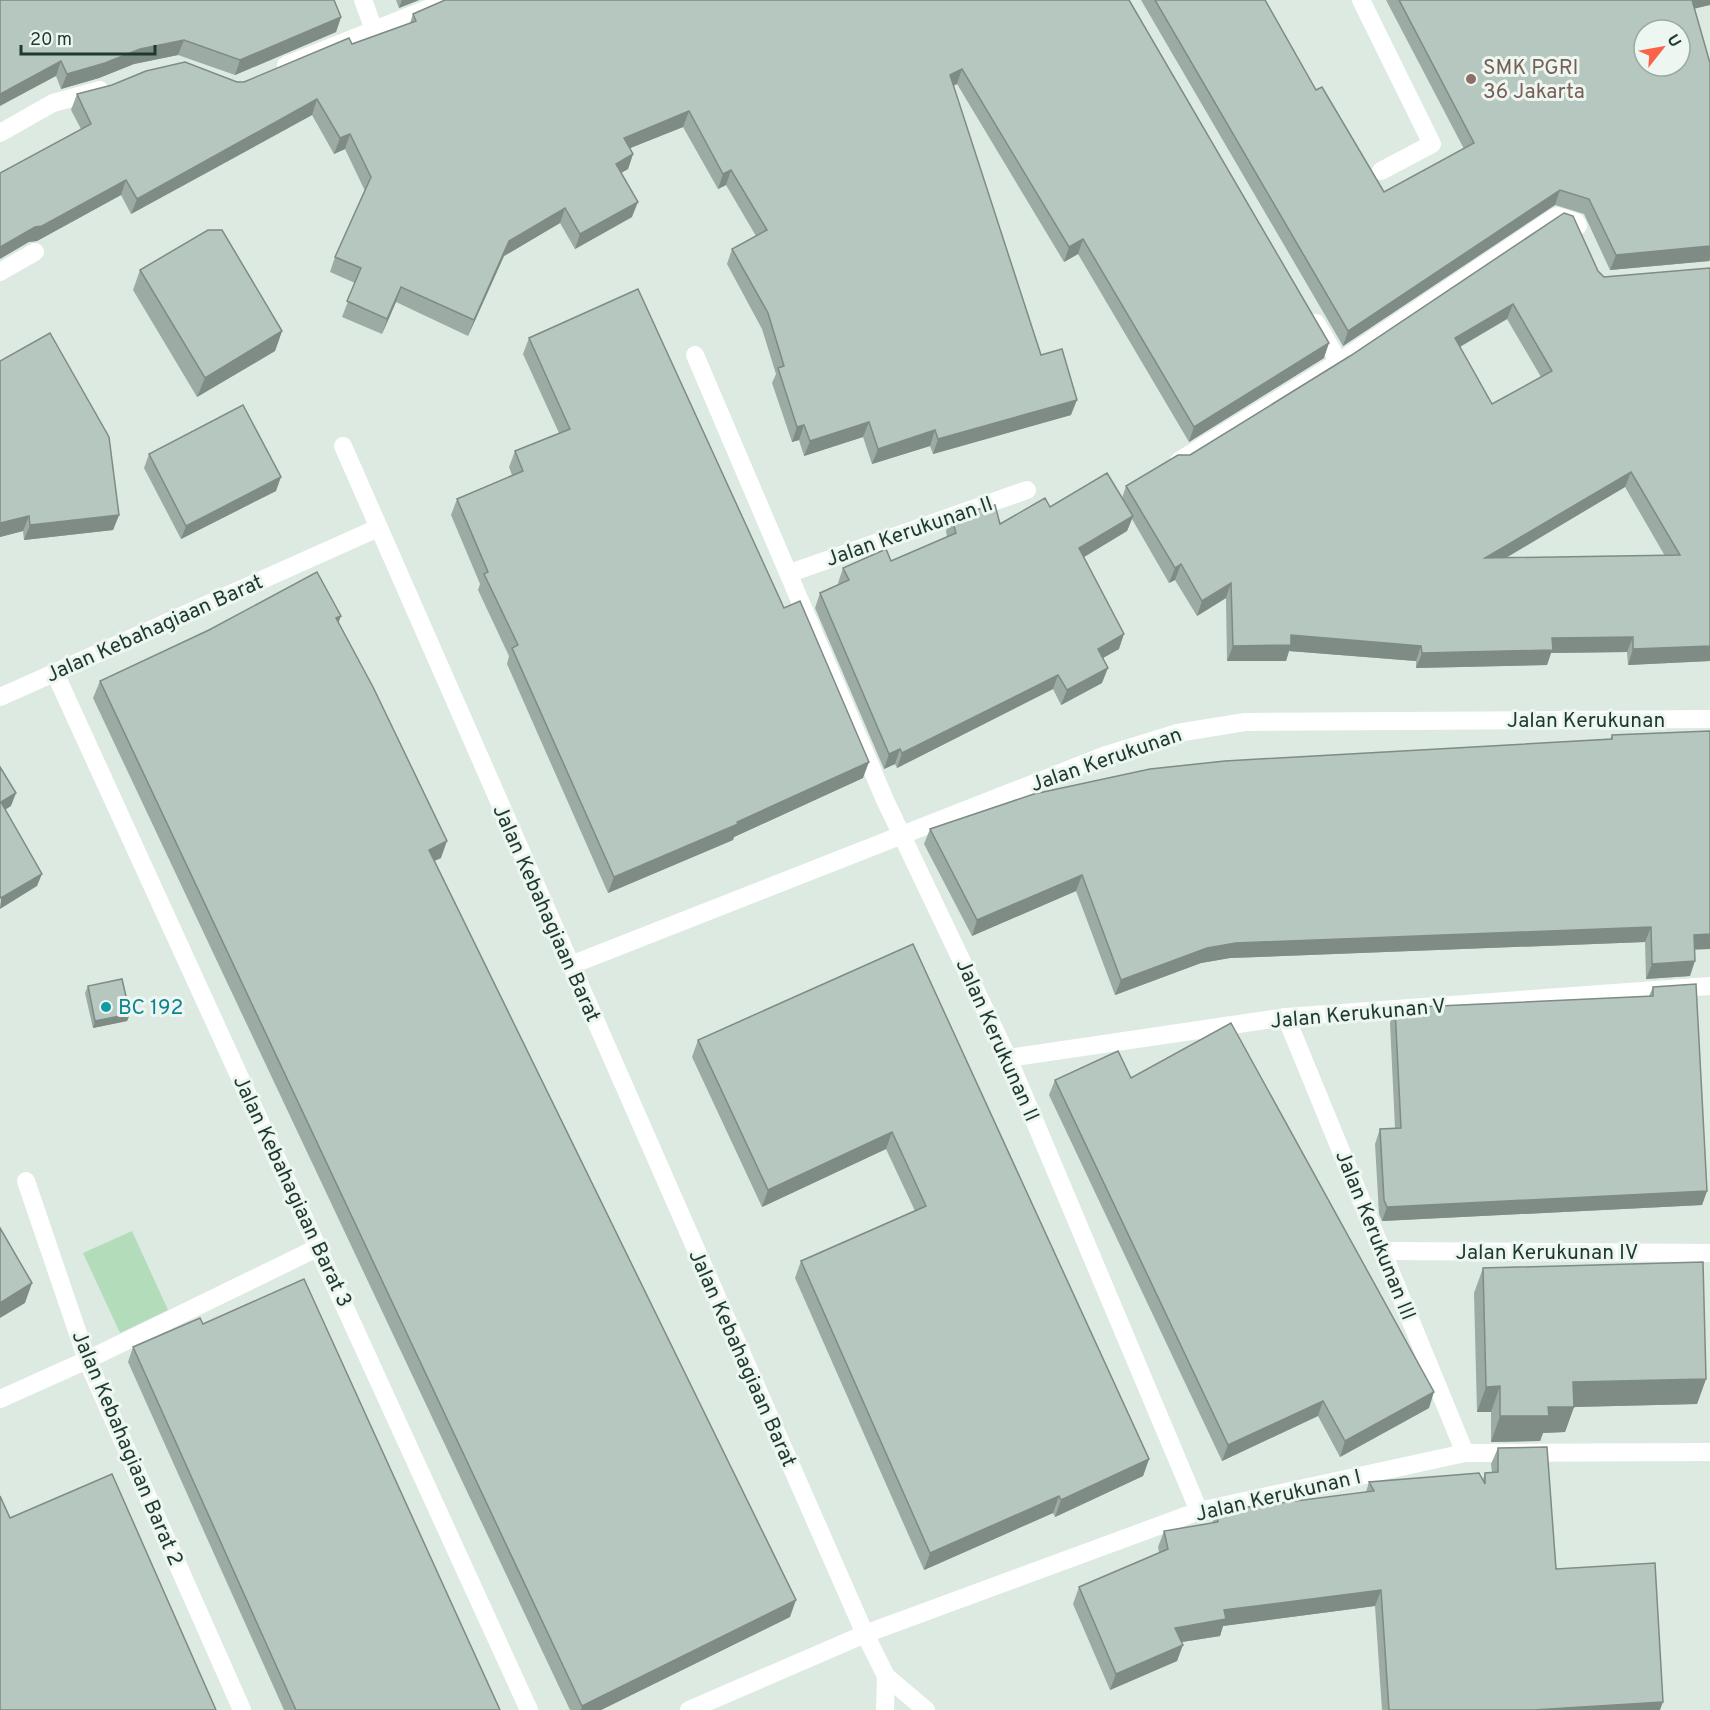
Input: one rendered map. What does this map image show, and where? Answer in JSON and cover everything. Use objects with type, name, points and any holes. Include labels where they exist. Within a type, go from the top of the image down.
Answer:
[{"type":"street","points":[[363,0],[374,30]]},
{"type":"street","points":[[267,73],[450,0]]},
{"type":"street","points":[[1361,0],[1432,144],[1381,171]]},
{"type":"street","points":[[0,133],[53,103],[120,82]]},
{"type":"street","points":[[1179,460],[1339,362],[1557,216],[1576,222],[1585,242]]},
{"type":"street","points":[[0,272],[35,252]]},
{"type":"street","points":[[1309,310],[1339,362]]},
{"type":"street","name":"Jalan Kerukunan II","points":[[695,355],[885,800],[1008,1058],[1199,1511]]},
{"type":"street","points":[[343,446],[378,528]]},
{"type":"street","name":"Jalan Kerukunan II","points":[[790,573],[1027,490]]},
{"type":"street","name":"Jalan Kebahagiaan Barat","points":[[0,697],[378,528],[865,1634],[886,1676],[926,1710]]},
{"type":"street","name":"Jalan Kebahagiaan Barat 3","points":[[55,673],[529,1710]]},
{"type":"street","name":"Jalan Kerukunan","points":[[570,965],[1106,755],[1177,733],[1245,722],[1710,719]]},
{"type":"street","name":"Jalan Kerukunan V","points":[[1008,1058],[1286,1017],[1710,986]]},
{"type":"street","name":"Jalan Kerukunan III","points":[[1286,1017],[1465,1453]]},
{"type":"street","name":"Jalan Kebahagiaan Barat 2","points":[[26,1180],[87,1360],[242,1710]]},
{"type":"street","points":[[0,1399],[87,1360],[319,1247]]},
{"type":"street","name":"Jalan Kerukunan IV","points":[[1383,1251],[1710,1253]]},
{"type":"street","name":"Jalan Kerukunan I","points":[[689,1710],[865,1634],[1199,1511],[1465,1453],[1710,1452]]},
{"type":"street","name":"Jalan Kebahagiaan Barat","points":[[885,1710],[886,1676]]},
{"type":"green space","points":[[132,1231],[168,1310],[120,1333],[83,1253]]},
{"type":"building","points":[[0,0],[334,0],[341,17],[240,60],[184,40],[140,49],[105,63],[67,74],[61,61],[0,94]]},
{"type":"building","points":[[445,0],[1129,0],[1329,343],[1194,427],[1083,239],[1069,247],[962,69],[950,75],[1041,355],[1062,349],[1077,400],[938,439],[935,430],[878,449],[869,422],[810,441],[804,425],[797,427],[778,368],[784,366],[768,313],[732,249],[767,230],[731,170],[723,174],[689,111],[624,138],[633,154],[616,164],[638,202],[580,234],[565,208],[509,241],[474,320],[401,287],[387,319],[347,301],[361,268],[335,257],[371,177],[350,134],[340,138],[317,99],[137,199],[126,180],[0,247],[0,173],[91,124],[77,94],[112,85],[146,71],[185,62],[237,82],[244,82],[349,38],[352,44],[416,21],[413,14]]},
{"type":"building","points":[[1155,0],[1265,0],[1316,90],[1322,87],[1384,192],[1474,143],[1399,0],[1692,0],[1710,63],[1710,246],[1616,255],[1589,199],[1560,190],[1348,331]]},
{"type":"building","points":[[1564,213],[1573,216],[1598,271],[1604,277],[1710,268],[1710,646],[1633,649],[1633,637],[1552,638],[1553,650],[1422,653],[1421,646],[1291,635],[1291,645],[1233,646],[1231,583],[1202,601],[1181,564],[1175,568],[1126,486],[1178,455],[1190,455],[1350,356]],"holes":[[[1513,304],[1552,371],[1492,404],[1455,338]],[[1631,472],[1680,555],[1485,558]]]},
{"type":"building","points":[[208,230],[222,230],[282,331],[205,378],[140,270]]},
{"type":"building","points":[[638,289],[784,608],[800,601],[869,762],[737,822],[738,824],[614,877],[512,648],[518,645],[484,574],[488,572],[457,499],[523,471],[515,451],[570,429],[529,338]]},
{"type":"building","points":[[50,333],[109,437],[119,515],[30,525],[29,516],[0,523],[0,361]]},
{"type":"building","points":[[243,405],[281,477],[186,526],[149,454]]},
{"type":"building","points":[[1107,473],[1133,516],[1079,548],[1124,634],[1098,649],[1108,668],[1067,690],[1058,675],[902,753],[900,749],[889,754],[820,593],[849,580],[843,568],[886,549],[891,561],[956,533],[951,516],[995,505],[1000,524],[1045,498],[1050,507]]},
{"type":"building","points":[[317,572],[341,616],[336,618],[373,687],[447,841],[429,850],[796,1600],[582,1706],[100,681],[209,630]]},
{"type":"building","points":[[1710,731],[1710,934],[1694,935],[1695,961],[1652,964],[1651,927],[1236,943],[1207,948],[1121,980],[1082,875],[977,920],[930,829],[1034,794],[1150,769],[1225,761],[1612,739],[1612,735]]},
{"type":"building","points":[[0,767],[16,793],[1,802],[42,874],[1,898],[0,896]]},
{"type":"building","points":[[913,944],[1149,1459],[1061,1500],[1059,1496],[930,1553],[801,1261],[926,1206],[892,1132],[768,1190],[698,1040]]},
{"type":"building","name":"BC 192","points":[[122,979],[130,1014],[95,1021],[88,986]]},
{"type":"building","points":[[1696,984],[1707,1191],[1387,1207],[1384,1200],[1380,1129],[1401,1128],[1395,1008],[1653,996],[1653,987]]},
{"type":"building","points":[[1231,1023],[1434,1392],[1345,1441],[1323,1401],[1228,1445],[1055,1080],[1118,1051],[1131,1078]]},
{"type":"building","points":[[0,1228],[32,1283],[0,1303]]},
{"type":"building","points":[[1703,1262],[1706,1379],[1573,1382],[1574,1407],[1548,1407],[1549,1416],[1500,1416],[1500,1386],[1486,1387],[1483,1268]]},
{"type":"building","points":[[304,1279],[500,1710],[296,1710],[133,1347],[200,1318],[203,1324]]},
{"type":"building","points":[[1547,1447],[1556,1569],[1655,1563],[1663,1702],[1533,1710],[1389,1710],[1381,1590],[1224,1610],[1226,1619],[1175,1628],[1183,1645],[1116,1674],[1079,1587],[1168,1549],[1164,1531],[1218,1522],[1216,1511],[1374,1491],[1369,1482],[1479,1473],[1485,1484],[1485,1473],[1498,1472],[1498,1448]]},
{"type":"building","points":[[112,1474],[216,1710],[0,1710],[0,1496],[10,1518]]},
{"type":"place","name":"SMK PGRI 36 Jakarta","points":[[1471,79]]},
{"type":"place","name":"BC 192","points":[[106,1007]]}]
